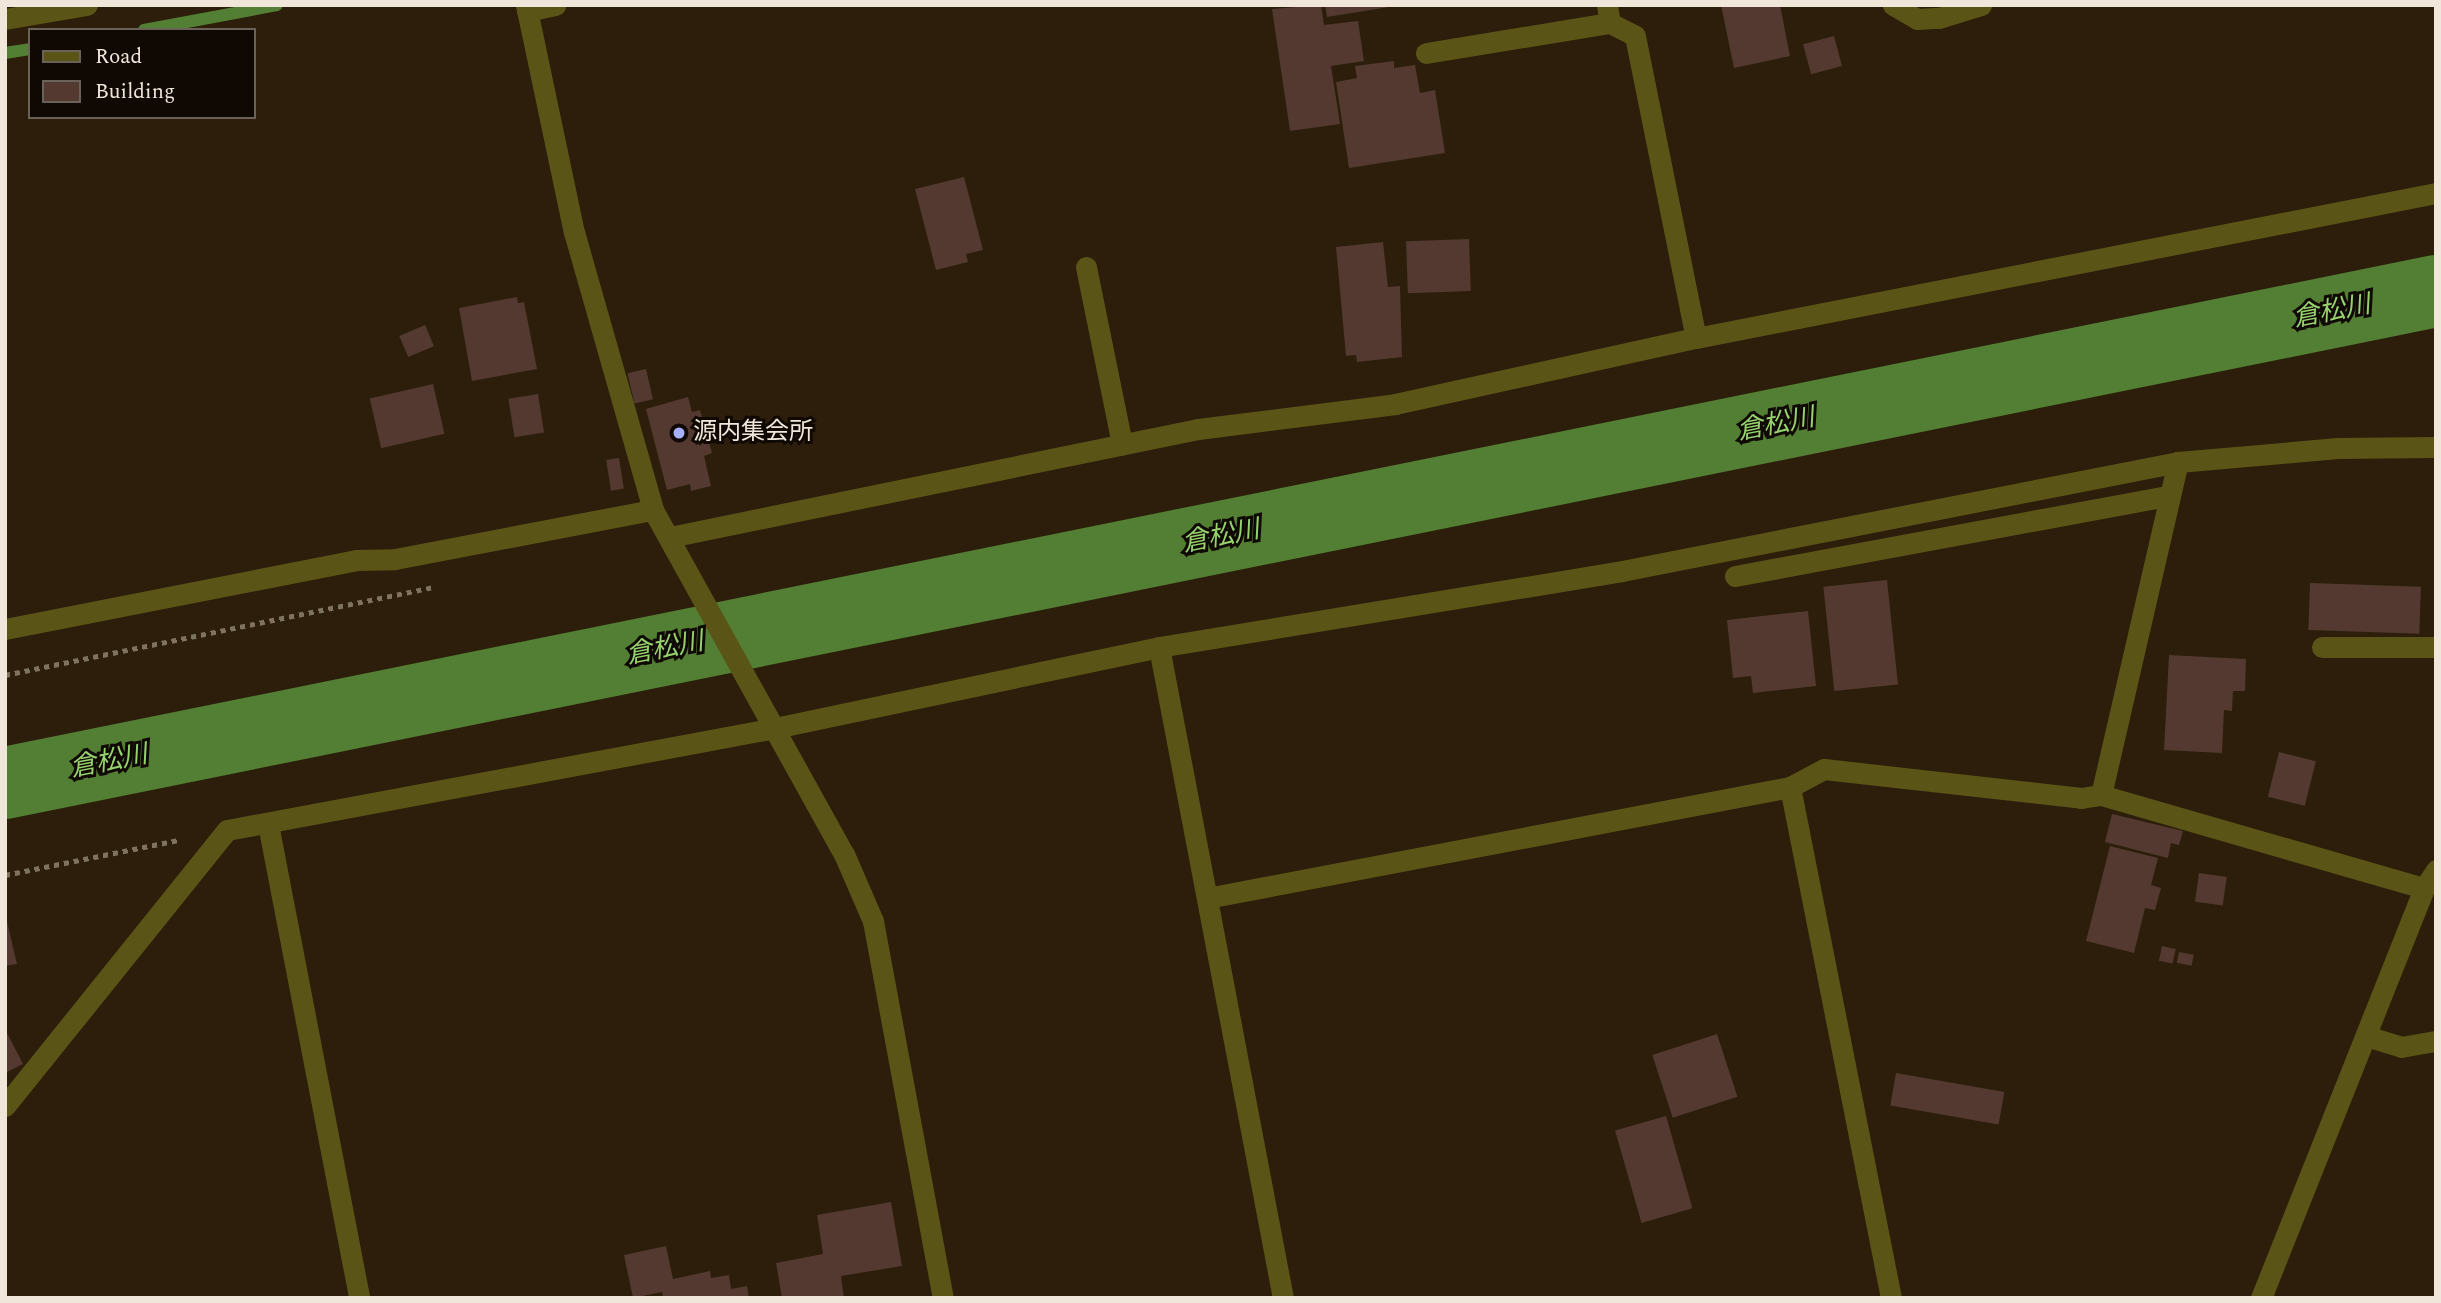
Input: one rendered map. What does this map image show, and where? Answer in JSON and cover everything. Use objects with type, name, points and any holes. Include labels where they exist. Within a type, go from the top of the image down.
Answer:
[{"type":"street","points":[[5,19],[87,5]]},
{"type":"street","points":[[555,5],[526,8],[574,232],[653,510],[844,854],[873,921],[943,1298]]},
{"type":"street","points":[[1894,5],[1917,19],[1939,18],[1981,5]]},
{"type":"street","points":[[1426,53],[1609,14],[1635,36],[1696,338]]},
{"type":"street","points":[[670,537],[1198,429],[1395,404],[1696,338],[2436,193]]},
{"type":"street","points":[[1086,267],[1122,444]]},
{"type":"street","points":[[5,1106],[227,830],[775,728],[1159,647],[1622,571],[2178,463],[2337,448],[2436,447]]},
{"type":"street","points":[[2101,795],[2178,463]]},
{"type":"street","points":[[1735,576],[2170,495]]},
{"type":"street","points":[[5,629],[356,561],[395,559],[653,510]]},
{"type":"street","points":[[1159,647],[1283,1298]]},
{"type":"street","points":[[2322,647],[2436,647]]},
{"type":"street","points":[[1207,898],[1790,787],[1824,769],[2081,798],[2101,795],[2430,879],[2261,1298]]},
{"type":"street","points":[[1790,787],[1891,1298]]},
{"type":"street","points":[[268,824],[359,1298]]},
{"type":"street","points":[[2367,1036],[2401,1047],[2436,1041]]},
{"type":"path","points":[[5,675],[440,585]]},
{"type":"path","points":[[5,875],[227,830]]},
{"type":"building","points":[[1321,5],[1324,25],[1358,21],[1364,61],[1331,66],[1340,124],[1290,131],[1272,9]]},
{"type":"building","points":[[1325,5],[1389,5],[1389,7],[1327,17]]},
{"type":"building","points":[[1721,5],[1780,5],[1790,56],[1734,68]]},
{"type":"building","points":[[1834,36],[1842,66],[1811,74],[1803,44]]},
{"type":"building","points":[[1394,61],[1394,68],[1415,65],[1420,93],[1435,90],[1445,153],[1349,168],[1336,82],[1357,78],[1355,66]]},
{"type":"building","points":[[964,177],[983,250],[966,254],[968,262],[936,270],[915,189]]},
{"type":"building","points":[[1469,239],[1471,291],[1408,293],[1406,241]]},
{"type":"building","points":[[1383,242],[1388,287],[1400,286],[1402,357],[1357,362],[1356,355],[1346,356],[1336,247]]},
{"type":"building","points":[[517,297],[518,303],[524,302],[537,369],[472,381],[459,308]]},
{"type":"building","points":[[425,325],[434,346],[408,357],[399,336]]},
{"type":"building","points":[[646,369],[653,399],[634,403],[627,373]]},
{"type":"building","points":[[433,384],[444,434],[381,448],[370,399]]},
{"type":"building","points":[[538,394],[544,433],[514,437],[508,399]]},
{"type":"building","name":"源内集会所","points":[[688,397],[692,412],[700,410],[712,453],[704,456],[711,486],[691,491],[690,484],[667,490],[646,409]]},
{"type":"building","points":[[619,458],[624,489],[611,491],[606,460]]},
{"type":"building","points":[[1887,580],[1898,684],[1834,691],[1823,587]]},
{"type":"building","points":[[2310,583],[2421,587],[2419,634],[2308,630]]},
{"type":"building","points":[[1808,611],[1816,686],[1753,693],[1751,676],[1733,678],[1727,620]]},
{"type":"building","points":[[2169,655],[2246,659],[2245,691],[2233,691],[2232,711],[2224,710],[2222,753],[2164,750]]},
{"type":"building","points":[[2279,752],[2316,761],[2305,806],[2268,797]]},
{"type":"building","points":[[2112,814],[2183,831],[2179,845],[2171,843],[2168,858],[2105,842]]},
{"type":"building","points":[[2110,846],[2158,858],[2151,885],[2161,888],[2155,910],[2145,908],[2134,953],[2086,941]]},
{"type":"building","points":[[2199,873],[2227,877],[2223,906],[2195,902]]},
{"type":"building","points":[[5,913],[17,964],[5,966]]},
{"type":"building","points":[[2162,946],[2176,949],[2173,964],[2159,961]]},
{"type":"building","points":[[2179,952],[2194,955],[2192,966],[2177,963]]},
{"type":"building","points":[[5,1029],[23,1064],[5,1073]]},
{"type":"building","points":[[1717,1034],[1737,1097],[1673,1118],[1652,1055]]},
{"type":"building","points":[[1896,1073],[2004,1092],[1999,1125],[1890,1105]]},
{"type":"building","points":[[1666,1116],[1692,1208],[1642,1223],[1615,1131]]},
{"type":"building","points":[[891,1202],[902,1266],[841,1276],[844,1298],[782,1298],[776,1263],[823,1254],[817,1215]]},
{"type":"building","points":[[666,1246],[673,1279],[710,1271],[711,1278],[729,1275],[731,1289],[747,1286],[749,1298],[663,1298],[662,1292],[633,1298],[624,1255]]},
{"type":"waterway","points":[[155,28],[277,5]]},
{"type":"waterway","points":[[5,53],[28,49]]},
{"type":"waterway","name":"倉松川","points":[[5,783],[2436,291]]},
{"type":"place","name":"源内集会所","points":[[679,433]]}]
